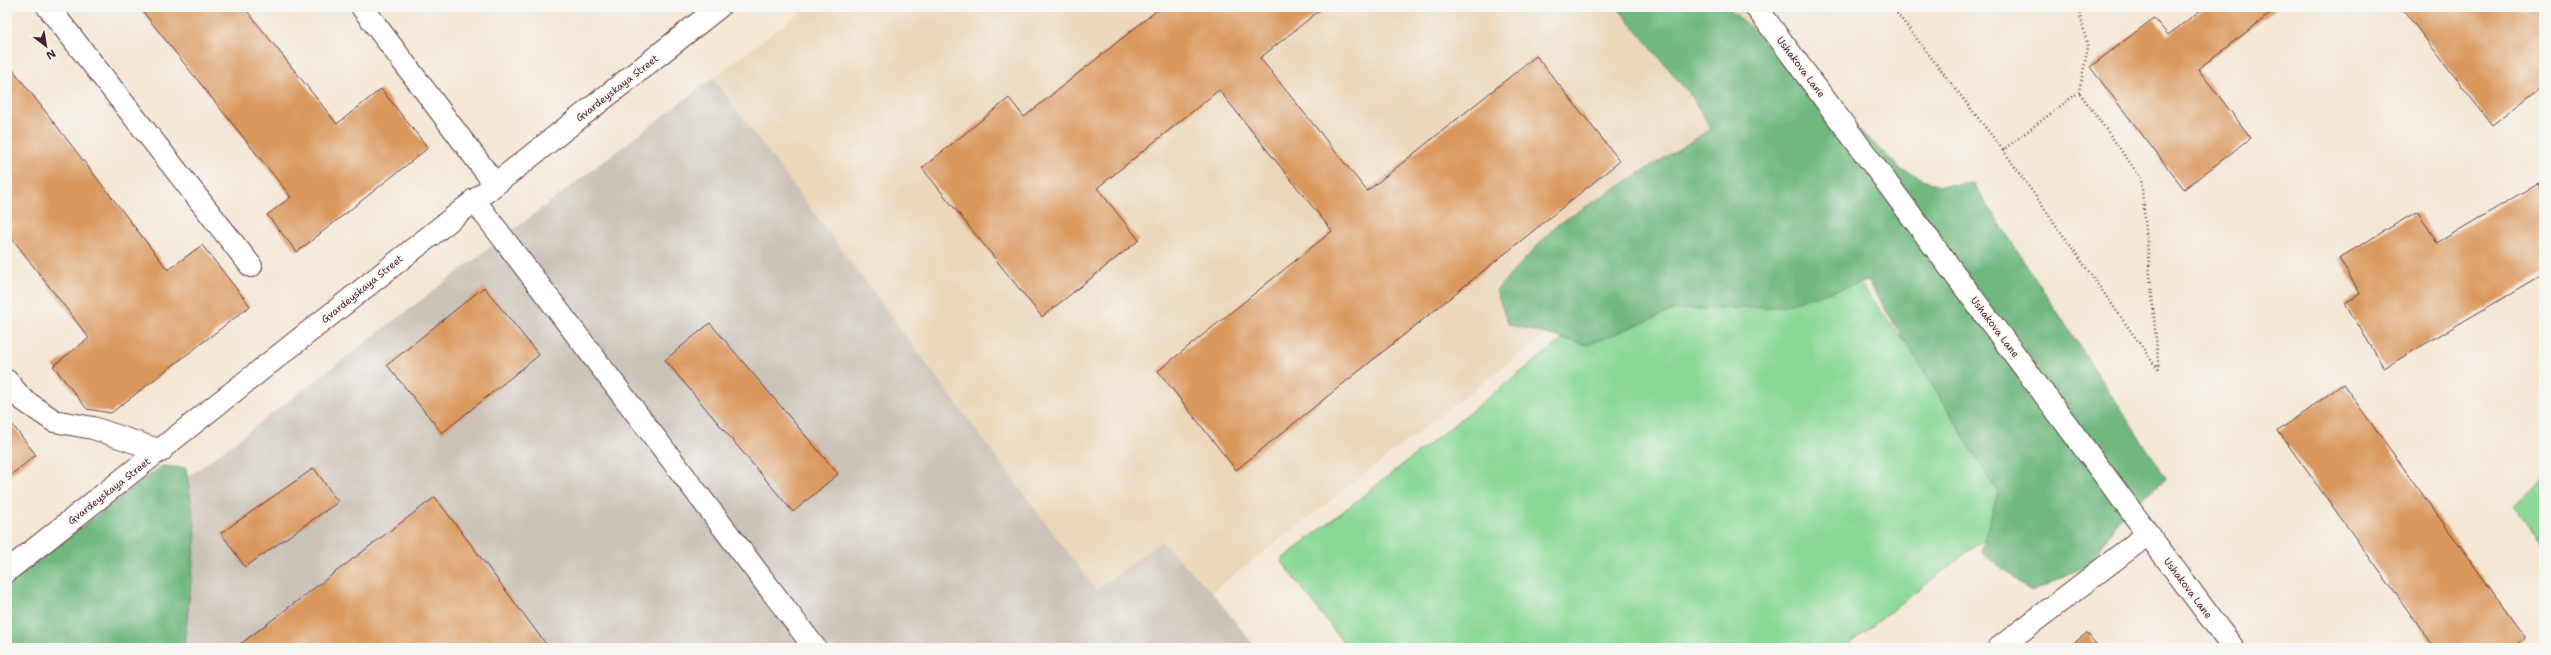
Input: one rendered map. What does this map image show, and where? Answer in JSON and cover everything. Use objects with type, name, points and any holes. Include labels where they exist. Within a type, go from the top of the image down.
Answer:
[{"type":"street","points":[[48,7],[251,266]]},
{"type":"street","points":[[362,7],[495,184]]},
{"type":"street","name":"Gvardeyskaya Street","points":[[7,571],[719,7]]},
{"type":"street","name":"Ushakova Lane","points":[[1756,7],[2233,648]]},
{"type":"street","points":[[474,200],[815,648]]},
{"type":"street","points":[[7,381],[22,399],[54,421],[93,428],[161,450]]},
{"type":"street","points":[[1999,648],[2148,534]]},
{"type":"path","points":[[1892,7],[2003,150],[2159,371],[2141,178],[2079,92]]},
{"type":"path","points":[[2003,150],[2079,92],[2088,47],[2078,7]]},
{"type":"shaded area","points":[[807,7],[1756,7],[1834,111],[1212,592],[1161,541],[1096,590],[713,78]]},
{"type":"shaded area","points":[[713,78],[1096,590],[1161,541],[1212,592],[1256,648],[7,648],[7,615]]},
{"type":"green space","points":[[1617,7],[1728,7],[1901,169],[1939,186],[1973,183],[2166,478],[2121,516],[2089,565],[2032,592],[1981,552],[1998,492],[1868,281],[1777,307],[1674,310],[1588,345],[1508,324],[1496,290],[1558,224],[1711,129],[1692,97]]},
{"type":"green space","points":[[1775,173],[2029,504],[1844,648],[1347,648],[1281,560]]},
{"type":"green space","points":[[162,466],[186,468],[196,534],[184,648],[7,648],[7,583]]},
{"type":"green space","points":[[2544,480],[2544,544],[2513,505]]},
{"type":"building","points":[[139,7],[244,7],[337,124],[381,89],[428,148],[297,252],[267,215],[291,197]]},
{"type":"building","points":[[1161,7],[1324,7],[1260,58],[1367,191],[1536,56],[1620,161],[1236,470],[1158,371],[1332,231],[1219,90],[1097,188],[1139,240],[1042,317],[922,168],[1009,98],[1024,117]]},
{"type":"building","points":[[2205,7],[2279,7],[2198,69],[2251,138],[2184,189],[2090,67],[2154,18],[2168,35]]},
{"type":"building","points":[[2401,7],[2544,7],[2544,85],[2492,125]]},
{"type":"building","points":[[7,62],[168,270],[202,245],[250,306],[111,413],[87,409],[53,366],[89,338],[7,232]]},
{"type":"building","points":[[2538,183],[2544,193],[2544,274],[2384,368],[2345,303],[2360,294],[2339,258],[2418,211],[2437,243]]},
{"type":"building","points":[[484,287],[539,355],[442,433],[387,365]]},
{"type":"building","points":[[710,323],[838,474],[793,512],[665,360]]},
{"type":"building","points":[[2343,384],[2526,638],[2512,648],[2435,648],[2278,431]]},
{"type":"building","points":[[7,418],[36,455],[7,478]]},
{"type":"building","points":[[314,468],[338,502],[245,567],[221,533]]},
{"type":"building","points":[[435,497],[549,648],[235,648]]},
{"type":"building","points":[[2087,633],[2099,648],[2067,648]]}]
